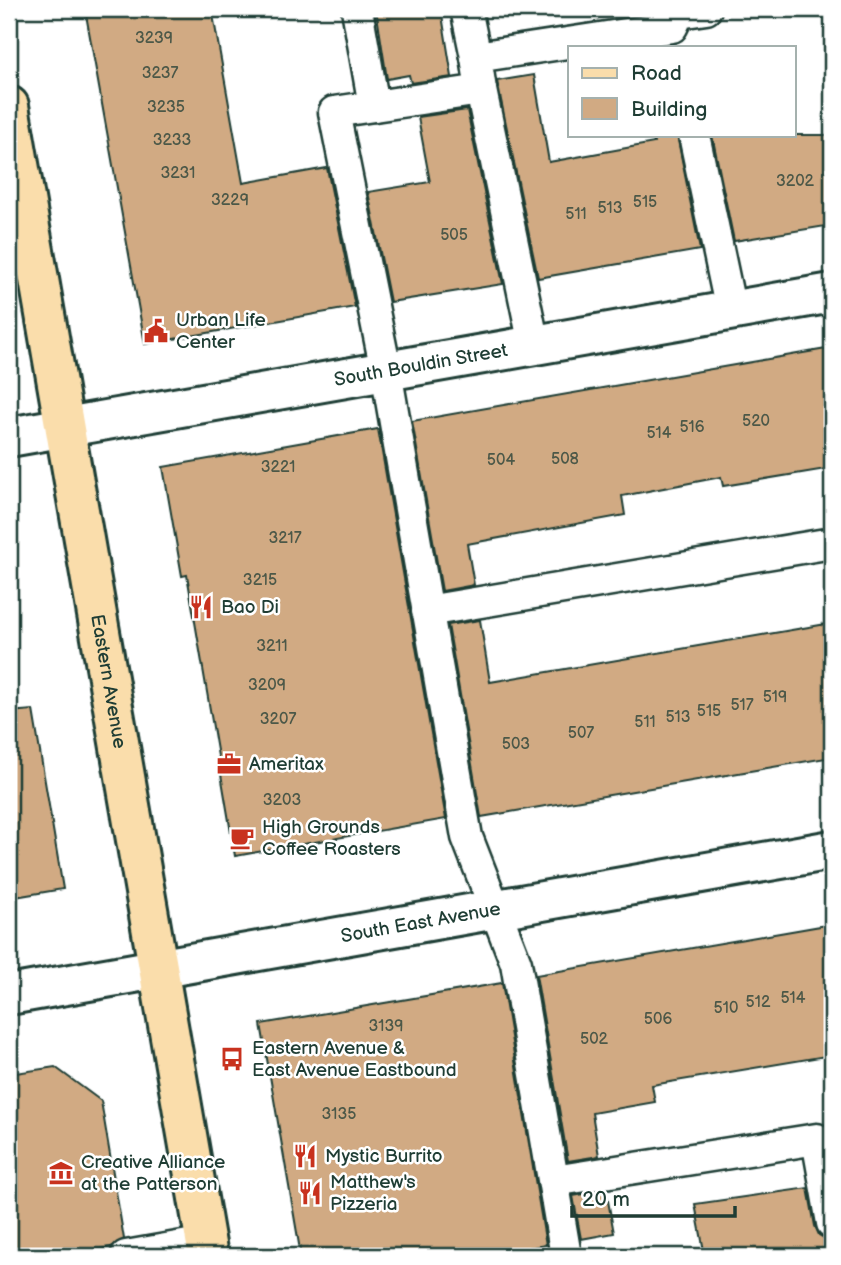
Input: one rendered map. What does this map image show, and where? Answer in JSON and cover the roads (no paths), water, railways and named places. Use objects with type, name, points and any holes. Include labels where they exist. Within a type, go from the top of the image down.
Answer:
[{"type":"main road","name":"Eastern Avenue","points":[[9,106],[207,1249]]},
{"type":"street","name":"South Bouldin Street","points":[[9,437],[832,293]]},
{"type":"street","name":"South East Avenue","points":[[9,995],[832,850]]},
{"type":"lane","points":[[357,9],[374,106]]},
{"type":"lane","points":[[466,9],[534,345]]},
{"type":"lane","points":[[584,46],[674,37],[679,13],[706,9]]},
{"type":"lane","points":[[475,57],[568,48]]},
{"type":"lane","points":[[481,90],[334,112],[386,371],[467,837],[516,963],[566,1256]]},
{"type":"lane","points":[[694,136],[731,311]]},
{"type":"lane","points":[[427,611],[832,543]]},
{"type":"lane","points":[[554,1181],[817,1139],[832,1223]]},
{"type":"lane","points":[[126,1256],[207,1249]]},
{"type":"place","name":"Urban Life Center","points":[[156,331]]},
{"type":"place","name":"Bao Di","points":[[201,607]]},
{"type":"place","name":"Ameritax","points":[[229,764]]},
{"type":"place","name":"High Grounds Coffee Roasters","points":[[242,838]]},
{"type":"place","name":"Eastern Avenue & East Avenue Eastbound","points":[[232,1059]]},
{"type":"place","name":"Mystic Burrito","points":[[305,1156]]},
{"type":"place","name":"Creative Alliance at the Patterson","points":[[61,1173]]},
{"type":"place","name":"Matthew's Pizzeria","points":[[310,1193]]}]
